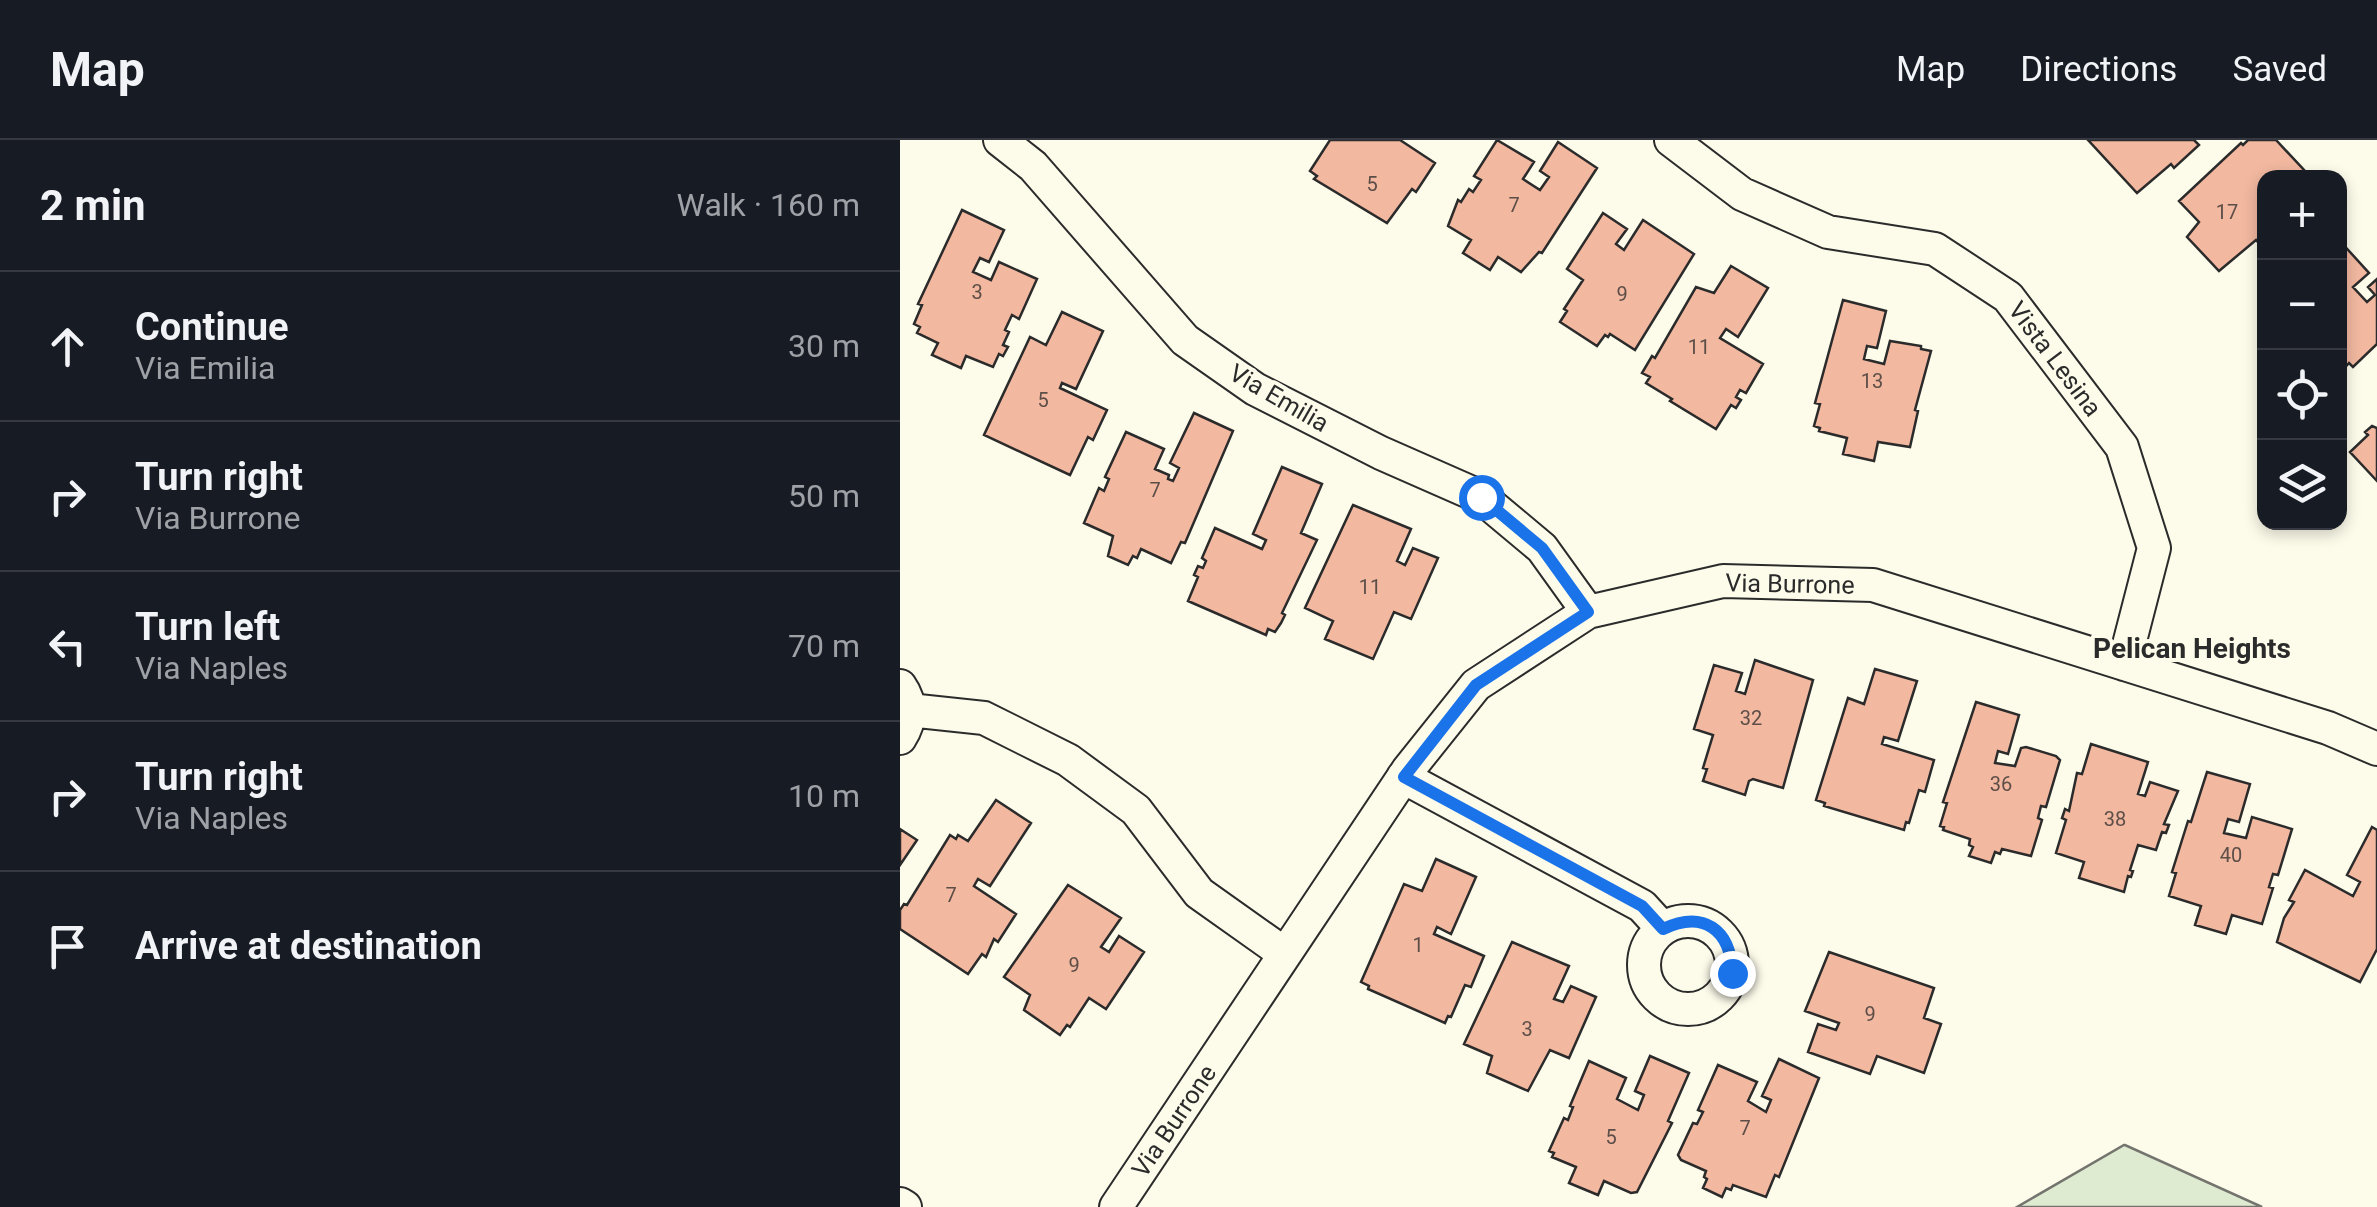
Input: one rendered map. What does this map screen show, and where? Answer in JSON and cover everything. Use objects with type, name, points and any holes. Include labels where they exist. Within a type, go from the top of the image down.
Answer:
[{"type":"street","name":"Via Emilia","points":[[1000,140],[1032,166],[1184,340],[1256,389],[1381,453],[1481,497],[1542,548],[1588,612]]},
{"type":"street","name":"Vista Lesina","points":[[1671,140],[1742,194],[1828,232],[1935,249],[2008,297],[2122,447],[2154,548],[2124,664]]},
{"type":"street","name":"Via Burrone","points":[[1116,1207],[1404,777],[1476,685],[1588,612],[1722,581],[1873,585],[2328,728],[2377,749]]},
{"type":"street","points":[[903,711],[984,718],[1068,760],[1136,810],[1199,893],[1285,954]]},
{"type":"street","points":[[1404,777],[1642,906],[1663,929]]},
{"type":"green space","points":[[2125,1145],[2262,1207],[2017,1207]]},
{"type":"building","points":[[1330,140],[1400,140],[1435,163],[1416,192],[1412,189],[1387,223],[1314,179],[1317,176],[1310,171]]},
{"type":"building","points":[[1497,140],[1534,162],[1523,179],[1540,190],[1549,177],[1540,171],[1558,142],[1597,168],[1542,253],[1521,272],[1498,257],[1490,270],[1463,253],[1471,240],[1448,226],[1458,200],[1461,202],[1469,189],[1473,192],[1481,180],[1474,176]]},
{"type":"building","points":[[2088,140],[2194,140],[2199,145],[2137,193]]},
{"type":"building","points":[[2248,140],[2276,140],[2304,170],[2257,170],[2257,241],[2219,271],[2187,237],[2199,222],[2179,201]]},
{"type":"building","points":[[962,210],[1004,230],[989,262],[980,258],[973,272],[991,280],[999,262],[1037,279],[1019,319],[1012,315],[1003,345],[1008,347],[993,367],[966,356],[961,368],[932,355],[938,343],[917,333],[920,327],[914,324],[922,305],[918,304]]},
{"type":"building","points":[[1603,213],[1627,229],[1616,244],[1624,250],[1643,220],[1694,254],[1635,350],[1610,334],[1597,346],[1560,322],[1583,280],[1567,269]]},
{"type":"building","points":[[2347,249],[2369,273],[2353,287],[2367,302],[2375,295],[2368,287],[2377,279],[2377,344],[2353,367],[2349,363]]},
{"type":"building","points":[[1731,266],[1768,288],[1738,337],[1726,329],[1720,338],[1763,364],[1746,393],[1740,390],[1736,397],[1741,400],[1736,408],[1731,405],[1716,429],[1646,383],[1650,377],[1642,373],[1652,356],[1655,358],[1696,287],[1714,293]]},
{"type":"building","points":[[1843,300],[1886,311],[1877,348],[1867,346],[1864,359],[1884,364],[1890,341],[1931,351],[1915,410],[1918,411],[1910,447],[1878,442],[1874,461],[1843,454],[1847,438],[1814,426],[1820,404],[1815,403]]},
{"type":"building","points":[[1062,312],[1103,331],[1076,389],[1062,383],[1060,388],[1107,410],[1093,440],[1088,437],[1070,475],[984,435],[1030,337],[1046,345]]},
{"type":"building","points":[[1194,413],[1233,431],[1185,543],[1181,542],[1171,563],[1141,549],[1128,565],[1108,556],[1113,536],[1084,523],[1099,488],[1104,491],[1109,479],[1105,477],[1126,432],[1164,449],[1155,469],[1173,481],[1179,468],[1170,463]]},
{"type":"building","points":[[2372,426],[2377,428],[2377,481],[2350,452]]},
{"type":"building","points":[[1282,467],[1322,484],[1301,533],[1317,540],[1282,613],[1285,615],[1281,623],[1275,632],[1268,629],[1266,635],[1188,601],[1198,577],[1194,575],[1198,566],[1203,568],[1206,561],[1202,558],[1215,528],[1262,549],[1266,540],[1253,534]]},
{"type":"building","points":[[1353,505],[1411,529],[1397,561],[1405,565],[1413,548],[1438,558],[1411,619],[1394,612],[1373,659],[1325,639],[1333,621],[1305,608]]},
{"type":"building","points":[[1755,660],[1813,680],[1783,788],[1753,779],[1745,795],[1703,781],[1713,735],[1694,729],[1714,665],[1742,673],[1736,691],[1745,694]]},
{"type":"building","points":[[1875,669],[1917,681],[1898,741],[1884,737],[1882,744],[1934,760],[1925,792],[1919,790],[1904,830],[1824,806],[1816,800],[1848,698],[1864,704]]},
{"type":"building","points":[[1976,702],[2019,715],[2008,754],[1998,751],[1995,763],[2015,766],[2021,748],[2026,747],[2060,760],[2046,807],[2041,806],[2038,818],[2042,820],[2031,856],[2002,849],[2000,854],[1995,852],[1991,863],[1969,856],[1973,847],[1969,845],[1970,839],[1940,826],[1947,803],[1943,802]]},
{"type":"building","points":[[2091,744],[2148,762],[2138,794],[2145,796],[2150,782],[2178,791],[2164,824],[2169,825],[2156,850],[2138,845],[2124,892],[2079,878],[2084,862],[2056,853],[2066,820],[2062,818],[2065,809],[2069,811],[2077,773],[2082,774]]},
{"type":"building","points":[[2207,772],[2250,784],[2239,822],[2228,819],[2224,833],[2246,838],[2252,817],[2292,829],[2278,875],[2273,874],[2269,887],[2273,888],[2262,924],[2232,915],[2226,934],[2195,925],[2201,906],[2169,896],[2176,873],[2172,872]]},
{"type":"building","points":[[996,800],[1031,823],[990,886],[978,879],[974,886],[1016,914],[998,942],[994,939],[986,957],[982,954],[968,974],[900,929],[900,910],[907,905],[950,835],[968,841]]},
{"type":"building","points":[[2372,827],[2377,830],[2377,949],[2360,982],[2277,942],[2294,902],[2289,900],[2305,870],[2353,896],[2360,882],[2347,875]]},
{"type":"building","points":[[900,829],[917,840],[900,865]]},
{"type":"building","points":[[1436,859],[1476,877],[1451,934],[1437,927],[1434,934],[1484,956],[1471,987],[1465,985],[1445,1023],[1368,989],[1361,982],[1404,884],[1422,891]]},
{"type":"building","points":[[1068,885],[1121,918],[1101,947],[1109,952],[1119,936],[1144,952],[1106,1009],[1089,998],[1060,1035],[1024,1010],[1030,995],[1004,977]]},
{"type":"building","points":[[1512,942],[1569,966],[1554,999],[1563,1002],[1571,986],[1596,997],[1569,1058],[1550,1050],[1528,1091],[1487,1073],[1492,1056],[1464,1044]]},
{"type":"building","points":[[1829,952],[1934,988],[1924,1018],[1941,1024],[1924,1073],[1877,1056],[1870,1074],[1808,1052],[1818,1024],[1836,1030],[1839,1023],[1805,1011]]},
{"type":"building","points":[[1650,1056],[1689,1073],[1668,1121],[1672,1123],[1637,1192],[1604,1181],[1598,1195],[1569,1183],[1576,1167],[1552,1157],[1554,1153],[1549,1151],[1564,1118],[1568,1120],[1589,1061],[1626,1078],[1617,1099],[1638,1110],[1644,1095],[1635,1091]]},
{"type":"building","points":[[1779,1059],[1819,1078],[1779,1177],[1775,1175],[1766,1197],[1733,1185],[1731,1190],[1726,1188],[1722,1197],[1703,1188],[1706,1171],[1678,1155],[1693,1123],[1697,1124],[1703,1112],[1698,1110],[1718,1065],[1757,1082],[1748,1101],[1766,1112],[1771,1100],[1762,1096]]},
{"type":"district","name":"Pelican Heights","points":[[2192,648]]},
{"type":"route","points":[[1481,497],[1542,548],[1588,612],[1476,685],[1404,777],[1642,906],[1663,929],[1678,922],[1696,921],[1712,928],[1725,939],[1732,955],[1732,973]]}]
